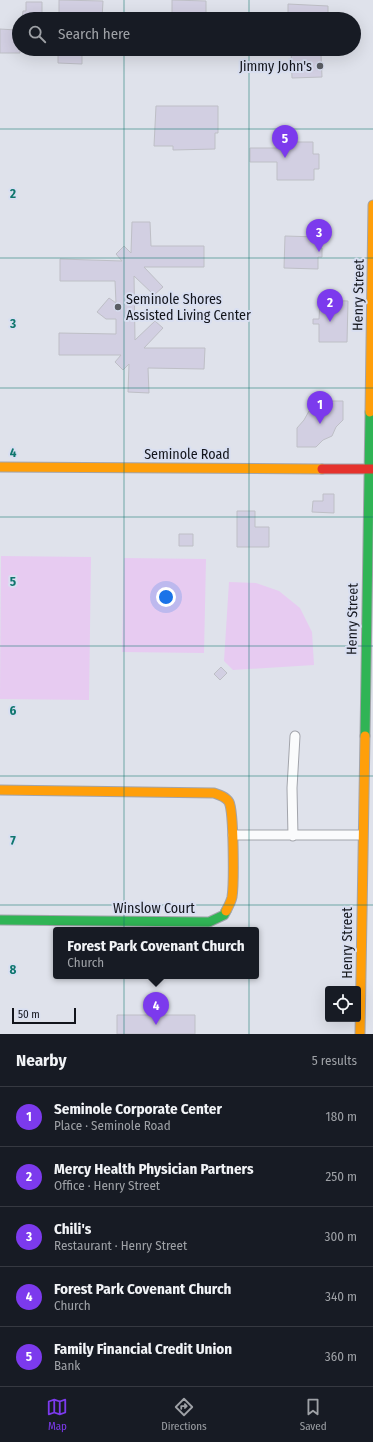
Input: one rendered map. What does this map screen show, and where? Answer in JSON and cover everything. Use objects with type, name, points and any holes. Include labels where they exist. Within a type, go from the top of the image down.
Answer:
[{"type":"street","name":"Henry Street","points":[[360,1034],[362,835],[371,469],[373,204]]},
{"type":"street","name":"Seminole Road","points":[[0,467],[371,469]]},
{"type":"street","points":[[293,836],[292,788],[295,736]]},
{"type":"street","name":"Winslow Court","points":[[0,790],[214,793],[223,796],[229,802],[233,835],[232,898],[224,915],[209,922],[0,920]]},
{"type":"street","points":[[233,835],[362,835]]},
{"type":"shaded area","points":[[1,556],[91,557],[89,700],[0,699]]},
{"type":"shaded area","points":[[124,558],[206,559],[204,653],[122,652]]},
{"type":"shaded area","points":[[229,582],[256,583],[279,591],[300,608],[312,632],[314,665],[233,670],[224,661]]},
{"type":"building","points":[[59,0],[103,1],[102,12],[59,12]]},
{"type":"building","points":[[172,0],[206,1],[206,12],[172,12]]},
{"type":"building","points":[[26,2],[42,2],[42,12],[23,12],[26,11]]},
{"type":"building","points":[[288,4],[328,6],[328,12],[288,12]]},
{"type":"building","points":[[0,29],[12,30],[12,53],[0,53]]},
{"type":"building","points":[[58,56],[82,56],[82,64],[58,63]]},
{"type":"building","points":[[291,56],[321,56],[322,77],[292,78]]},
{"type":"building","points":[[156,106],[218,106],[218,133],[215,133],[215,149],[173,150],[173,146],[154,146]]},
{"type":"building","points":[[277,142],[313,142],[313,154],[319,154],[319,169],[314,169],[314,180],[277,180],[277,162],[250,162],[250,148],[277,148]]},
{"type":"building","name":"Seminole Shores Assisted Living Center","points":[[132,222],[150,222],[151,246],[204,246],[204,267],[144,267],[163,287],[154,295],[134,276],[135,340],[155,321],[163,328],[144,348],[205,348],[204,369],[148,368],[149,393],[128,392],[129,364],[123,370],[115,362],[121,355],[59,355],[59,333],[116,334],[116,319],[106,319],[97,312],[109,298],[116,303],[115,281],[60,281],[60,259],[122,261],[116,254],[124,246],[131,253]]},
{"type":"building","points":[[285,236],[318,237],[318,248],[322,248],[322,257],[318,257],[318,269],[284,268]]},
{"type":"building","points":[[320,300],[348,301],[347,342],[319,342],[319,324],[313,324],[313,319],[319,319]]},
{"type":"building","points":[[324,401],[343,401],[343,420],[336,427],[332,436],[323,440],[316,447],[297,447],[297,428],[309,411],[317,408]]},
{"type":"building","points":[[323,494],[334,494],[334,513],[312,512],[313,501],[323,501]]},
{"type":"building","points":[[237,511],[255,511],[255,527],[269,527],[269,547],[237,547]]},
{"type":"building","points":[[179,534],[193,534],[193,546],[179,546]]},
{"type":"building","points":[[221,667],[227,673],[220,680],[214,674]]},
{"type":"building","points":[[117,1015],[195,1015],[195,1034],[117,1034]]},
{"type":"traffic: fast","points":[[365,736],[370,412]]},
{"type":"traffic: fast","points":[[0,920],[209,922],[224,915],[226,911]]},
{"type":"traffic: slow","points":[[370,412],[373,205]]},
{"type":"traffic: slow","points":[[0,467],[322,469]]},
{"type":"traffic: slow","points":[[360,1034],[365,736]]},
{"type":"traffic: slow","points":[[0,790],[214,793],[223,796],[229,802],[231,808],[233,833],[233,890],[232,899],[226,911]]},
{"type":"traffic: jam","points":[[322,469],[373,469]]},
{"type":"place","name":"Jimmy John's","points":[[320,66]]},
{"type":"place","name":"Family Financial Credit Union","points":[[285,158]]},
{"type":"place","name":"Chili's","points":[[319,252]]},
{"type":"place","name":"Seminole Shores Assisted Living Center","points":[[118,307]]},
{"type":"place","name":"Mercy Health Physician Partners","points":[[330,322]]},
{"type":"place","name":"Seminole Corporate Center","points":[[320,424]]},
{"type":"place","name":"Forest Park Covenant Church","points":[[156,1025]]}]
